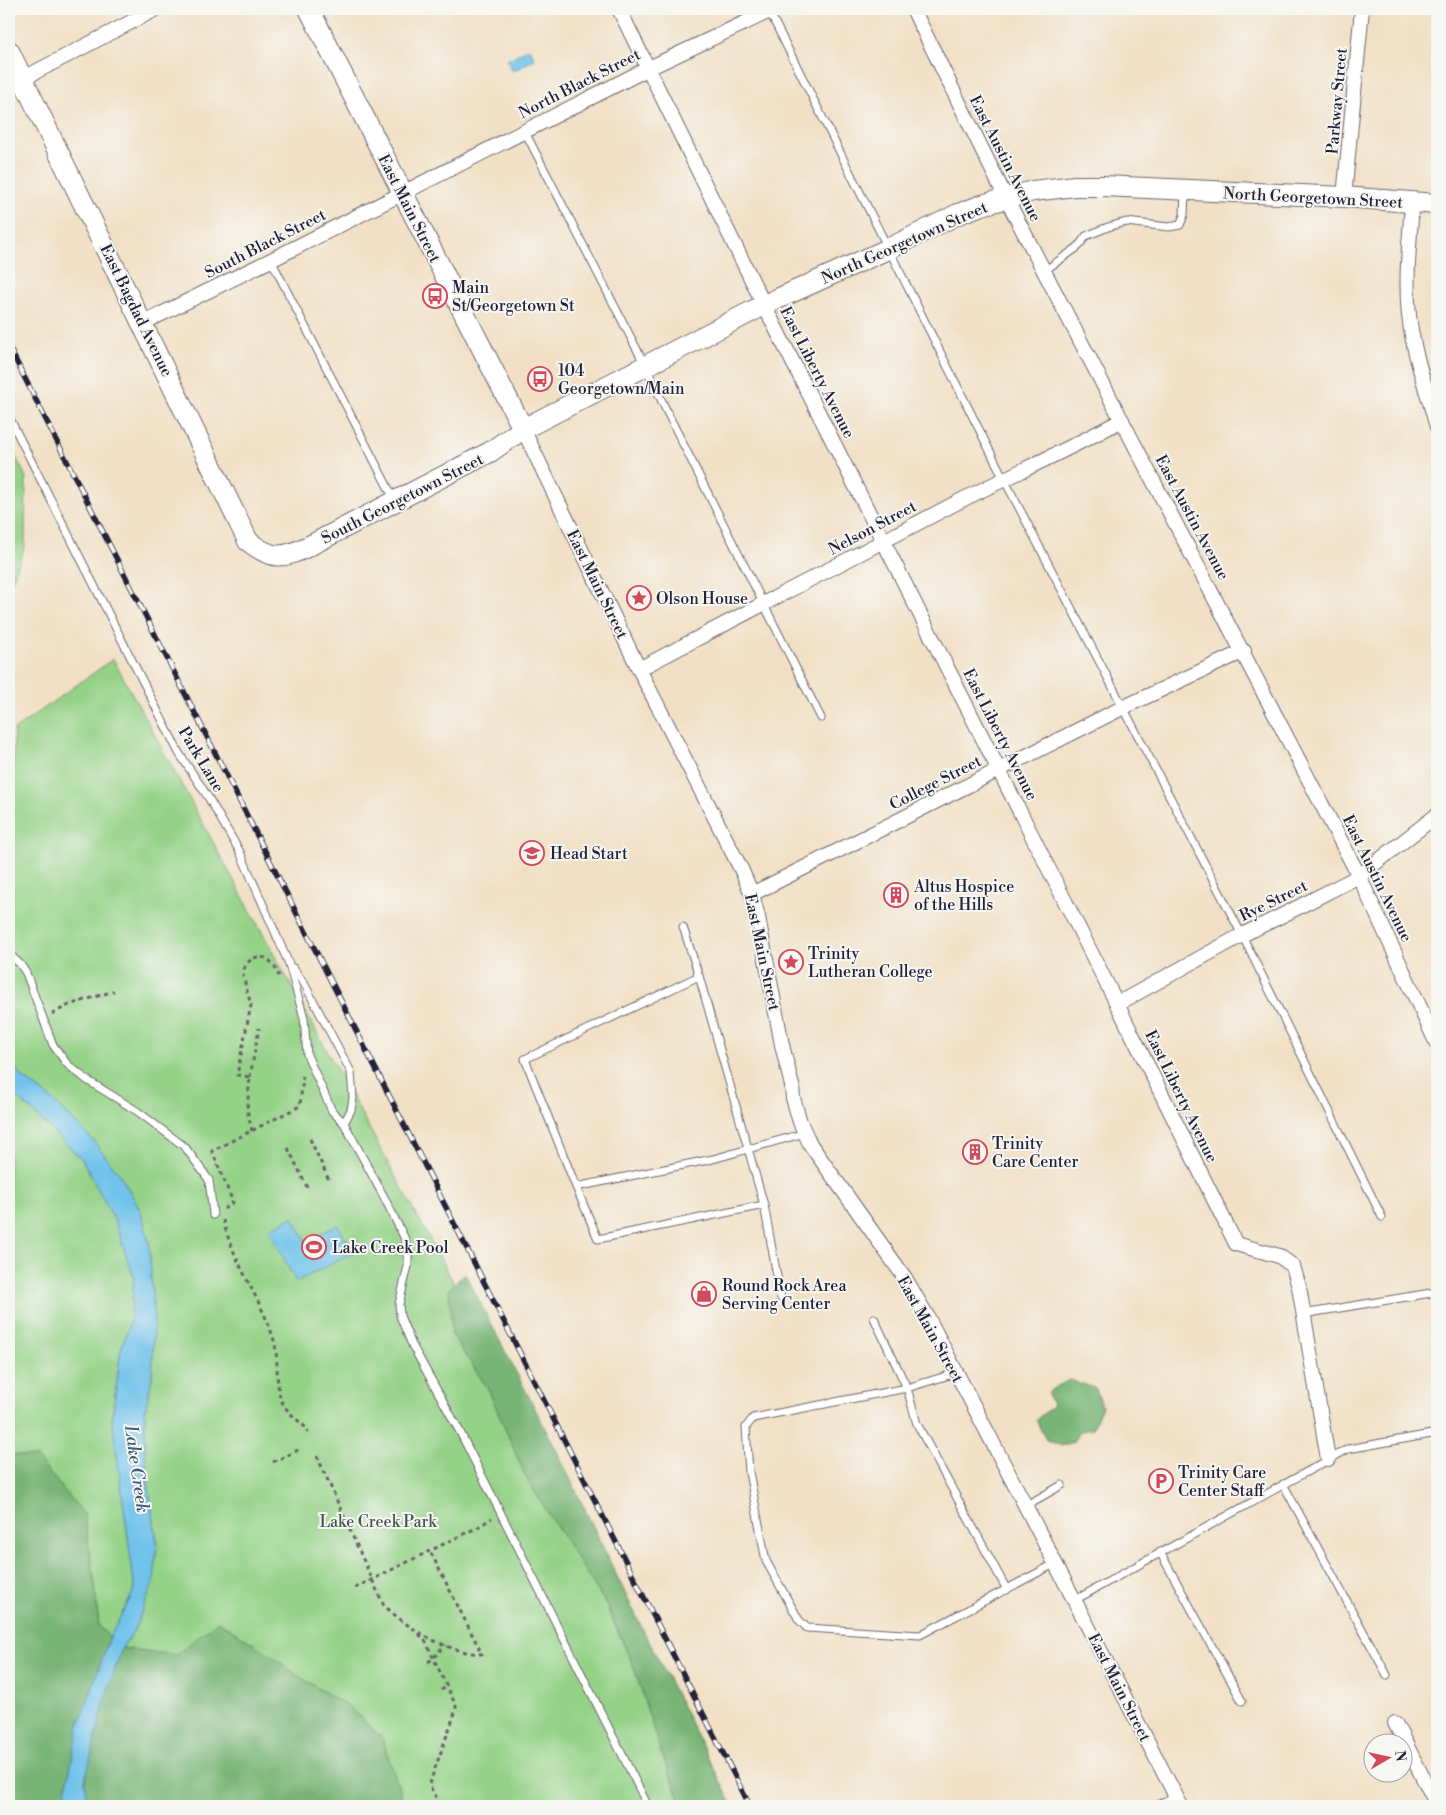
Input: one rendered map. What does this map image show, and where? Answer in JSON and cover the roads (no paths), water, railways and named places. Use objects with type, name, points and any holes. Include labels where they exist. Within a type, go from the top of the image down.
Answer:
[{"type":"street","points":[[22,79],[156,9]]},
{"type":"street","name":"East Main Street","points":[[309,9],[523,429],[640,669],[742,871],[752,894],[758,917],[793,1098],[810,1144],[905,1278],[926,1314],[1179,1801]]},
{"type":"street","name":"East Liberty Avenue","points":[[619,9],[764,305],[999,769],[1236,1244],[1279,1256],[1293,1266],[1304,1314],[1328,1459]]},
{"type":"street","name":"East Austin Avenue","points":[[913,9],[1006,198],[1244,651],[1359,876],[1437,1044]]},
{"type":"street","name":"Parkway Street","points":[[1344,197],[1362,9]]},
{"type":"street","name":"North Black Street","points":[[403,193],[524,130],[770,10]]},
{"type":"street","name":"East Bagdad Avenue","points":[[9,51],[248,541],[262,552],[277,556]]},
{"type":"street","name":"North Georgetown Street","points":[[523,429],[764,305],[888,249],[958,214],[1033,191],[1075,186],[1344,197],[1437,204]]},
{"type":"street","name":"South Black Street","points":[[143,323],[403,193]]},
{"type":"street","points":[[1412,203],[1408,286],[1409,314],[1419,368],[1437,427]]},
{"type":"street","name":"Nelson Street","points":[[640,669],[883,540],[1122,420]]},
{"type":"street","name":"South Georgetown Street","points":[[277,556],[294,553],[490,452],[523,429]]},
{"type":"street","name":"College Street","points":[[752,894],[1122,708],[1244,651]]},
{"type":"street","name":"Rye Street","points":[[1117,1004],[1242,935],[1359,876],[1437,815]]},
{"type":"street","points":[[1395,1723],[1437,1805]]},
{"type":"lane","points":[[770,10],[1004,479],[1242,935],[1382,1217]]},
{"type":"lane","points":[[524,130],[646,366],[666,410],[821,718]]},
{"type":"lane","points":[[1044,271],[1078,248],[1086,236],[1108,227],[1126,222],[1169,227],[1180,225],[1184,215],[1185,190]]},
{"type":"lane","points":[[271,260],[395,501]]},
{"type":"lane","name":"Park Lane","points":[[9,417],[179,753],[208,797],[240,852],[290,964],[304,1018],[307,1056],[332,1111],[344,1123],[405,1239],[408,1252],[408,1266],[399,1304],[400,1316],[412,1344],[460,1432],[648,1806]]},
{"type":"lane","points":[[683,927],[699,976],[764,1205],[782,1298]]},
{"type":"lane","points":[[10,955],[26,973],[53,1045],[67,1064],[87,1080],[136,1111],[185,1146],[208,1180],[213,1215]]},
{"type":"lane","points":[[290,964],[305,986],[351,1072],[353,1098],[351,1110],[344,1123]]},
{"type":"lane","points":[[699,976],[525,1059],[598,1239],[764,1205]]},
{"type":"lane","points":[[576,1187],[713,1159],[805,1133]]},
{"type":"lane","points":[[1304,1314],[1437,1292]]},
{"type":"lane","points":[[874,1318],[907,1388],[917,1424],[1007,1590]]},
{"type":"lane","points":[[956,1373],[907,1388],[753,1418],[746,1427],[749,1472],[766,1561],[799,1620],[807,1628],[920,1635],[1056,1563]]},
{"type":"lane","points":[[1075,1600],[1348,1449],[1437,1433]]},
{"type":"lane","points":[[1283,1484],[1387,1675]]},
{"type":"lane","points":[[1025,1506],[1062,1485]]},
{"type":"lane","points":[[1160,1552],[1242,1701]]},
{"type":"lane","points":[[1155,1806],[1179,1801]]},
{"type":"water","points":[[529,48],[535,59],[513,71],[507,60]]},
{"type":"water","name":"Lake Creek","points":[[9,1058],[22,1077],[50,1098],[92,1139],[120,1175],[140,1209],[149,1242],[154,1323],[152,1377],[145,1411],[145,1449],[157,1542],[154,1581],[134,1630],[122,1648],[106,1696],[85,1780],[86,1806],[70,1806],[66,1790],[79,1725],[110,1637],[135,1589],[112,1419],[121,1349],[130,1322],[134,1278],[114,1219],[82,1159],[17,1097],[9,1083]]},
{"type":"water","name":"Lake Creek Pool","points":[[293,1217],[306,1241],[338,1225],[353,1253],[296,1282],[269,1229]]},
{"type":"railway","points":[[9,347],[750,1806]]},
{"type":"place","name":"Main St/Georgetown St","points":[[435,296]]},
{"type":"place","name":"104 Georgetown/Main","points":[[540,379]]},
{"type":"place","name":"Olson House","points":[[639,598]]},
{"type":"place","name":"Head Start","points":[[532,853]]},
{"type":"place","name":"Altus Hospice of the Hills","points":[[896,895]]},
{"type":"place","name":"Trinity Lutheran College","points":[[791,962]]},
{"type":"place","name":"Trinity Care Center","points":[[975,1152]]},
{"type":"place","name":"Lake Creek Pool","points":[[314,1247]]},
{"type":"place","name":"Round Rock Area Serving Center","points":[[704,1294]]},
{"type":"place","name":"Trinity Care Center Staff","points":[[1161,1481]]},
{"type":"park label","name":"Lake Creek Park","points":[[378,1521]]}]
